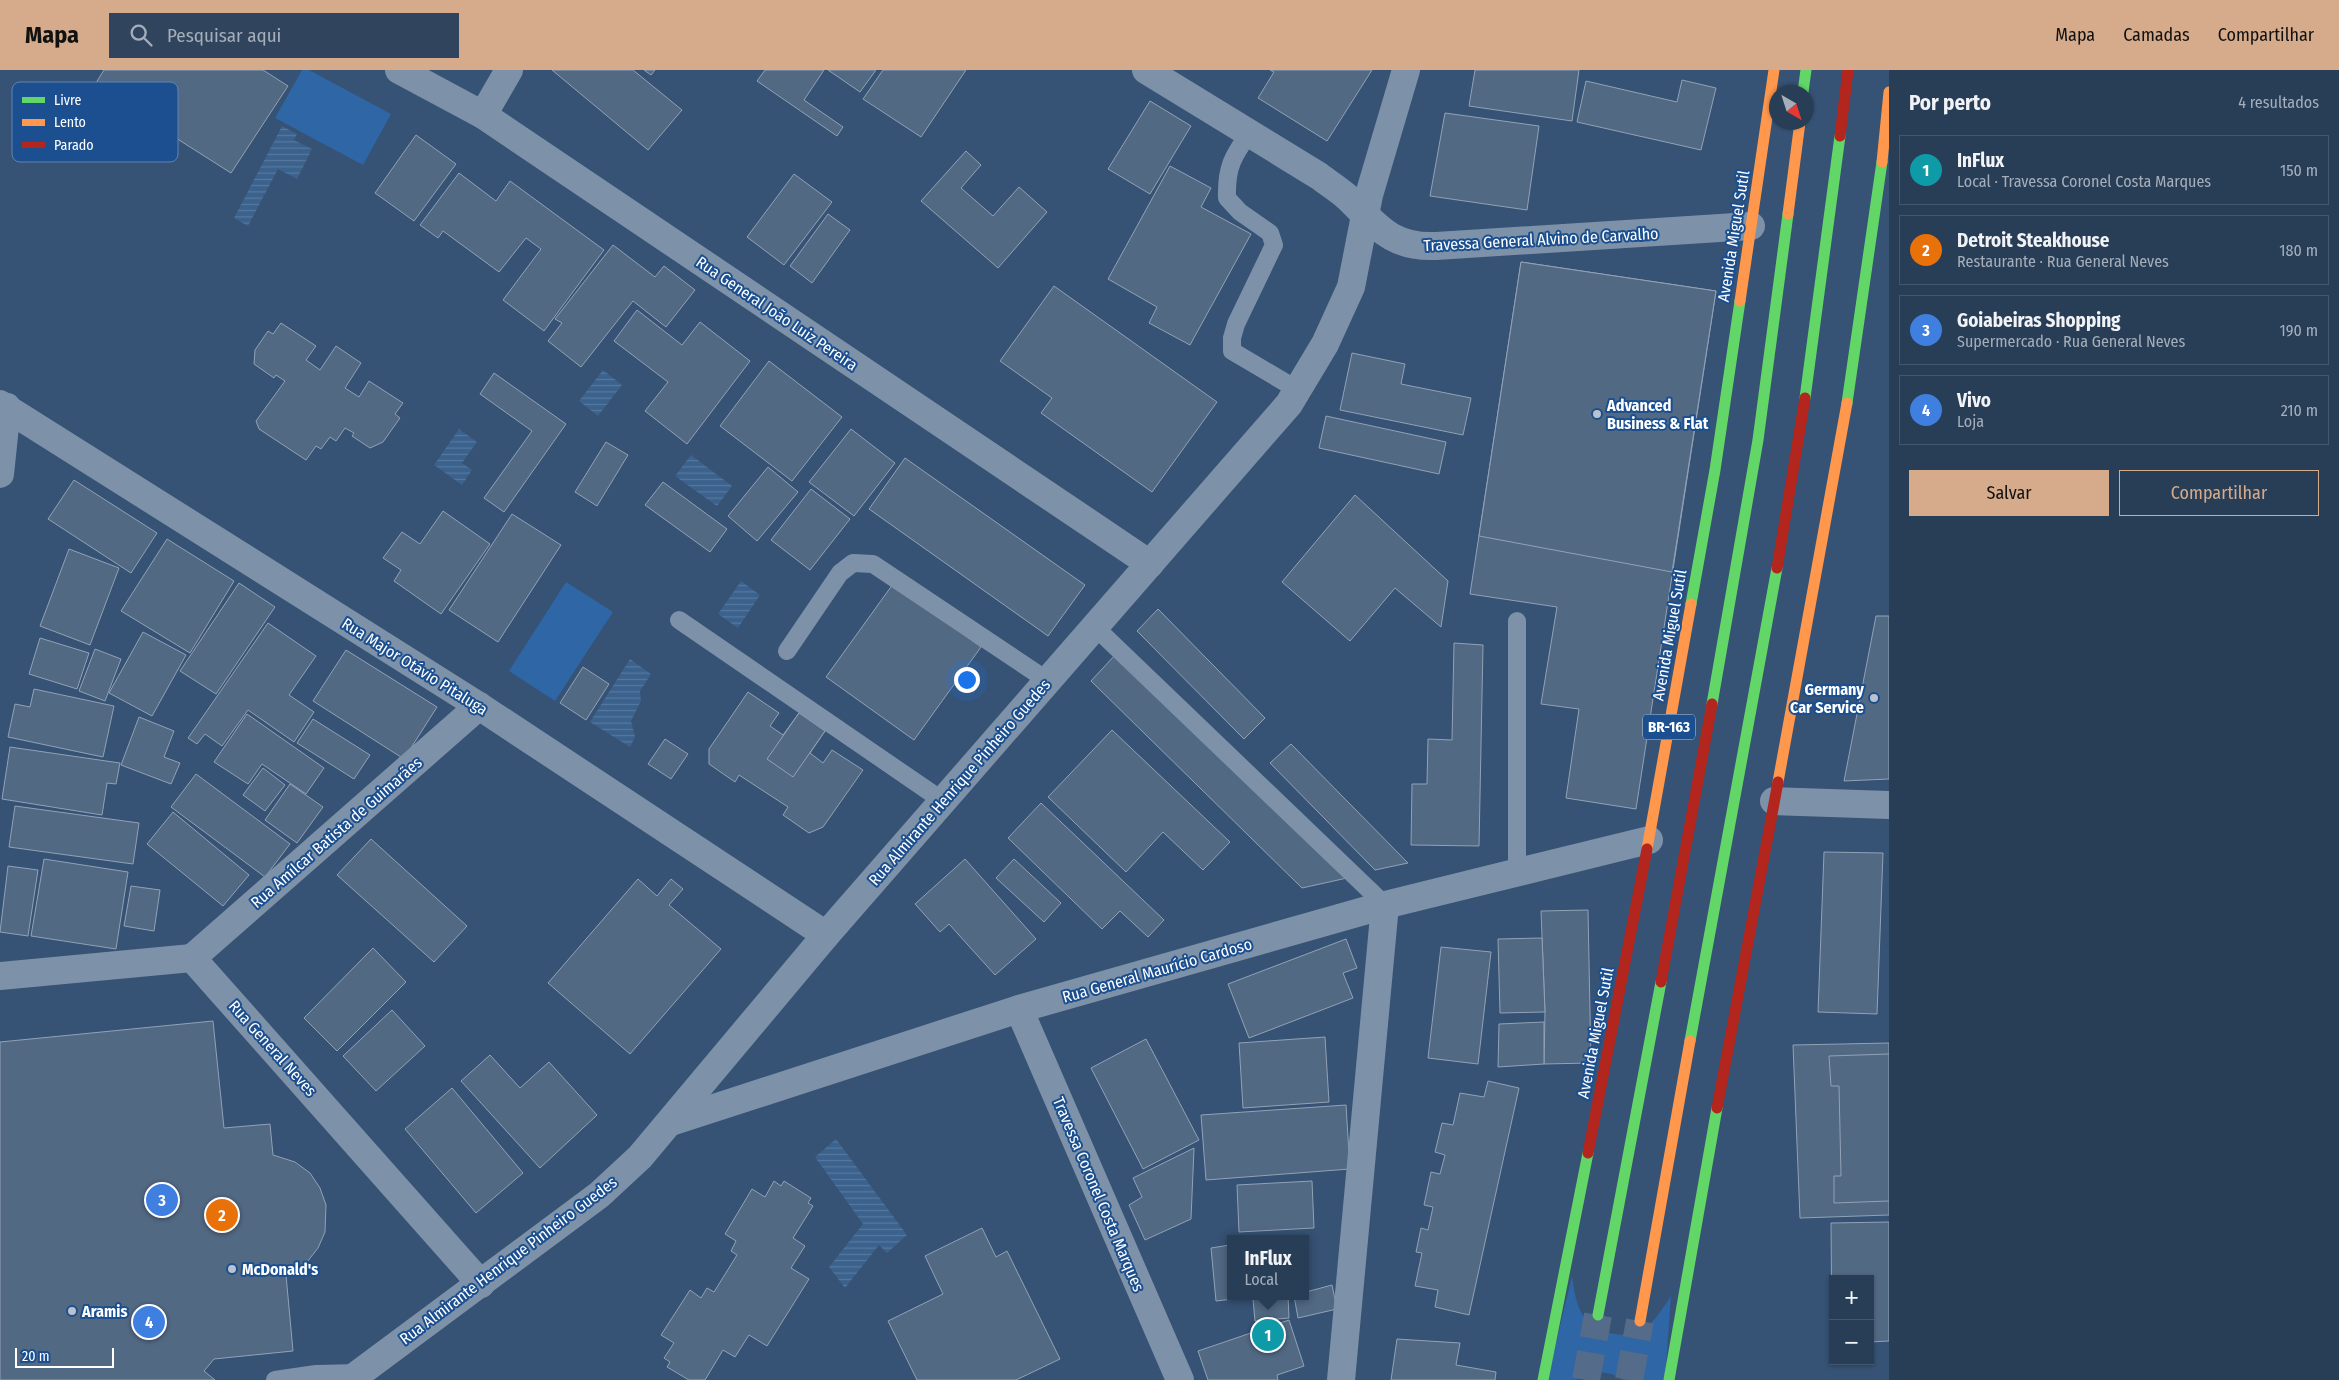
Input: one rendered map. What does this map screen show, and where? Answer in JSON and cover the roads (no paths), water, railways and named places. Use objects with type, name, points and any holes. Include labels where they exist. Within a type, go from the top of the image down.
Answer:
[{"type":"main road","name":"Avenida Miguel Sutil","points":[[1543,1380],[1649,840],[1714,470],[1774,70]]},
{"type":"main road","points":[[1804,85],[1806,70]]},
{"type":"main road","points":[[1640,1321],[1664,1180],[1800,441],[1836,196],[1848,70]]},
{"type":"main road","points":[[1669,1380],[1774,801],[1841,447],[1884,197],[1889,92]]},
{"type":"main road","name":"BR-163","points":[[1598,1315],[1699,780],[1758,440],[1799,130]]},
{"type":"street","name":"Rua General João Luiz Pereira","points":[[399,70],[483,115],[1150,564]]},
{"type":"street","points":[[483,115],[509,70]]},
{"type":"street","name":"Travessa General Alvino de Carvalho","points":[[1146,70],[1319,176],[1345,196],[1383,234],[1402,243],[1418,247],[1750,226]]},
{"type":"street","name":"Rua Almirante Henrique Pinheiro Guedes","points":[[354,1377],[599,1195],[640,1157],[826,935],[1289,404],[1325,344],[1351,287],[1365,216],[1406,70]]},
{"type":"street","points":[[0,474],[3,406]]},
{"type":"street","name":"Rua Major Otávio Pitaluga","points":[[3,406],[479,706],[826,935]]},
{"type":"street","name":"Rua Amílcar Batista de Guimarães","points":[[192,958],[479,706]]},
{"type":"street","points":[[1774,801],[1889,805]]},
{"type":"street","name":"Rua General Maurício Cardoso","points":[[671,1122],[1019,1009],[1385,905],[1649,840]]},
{"type":"street","points":[[1341,1380],[1385,905]]},
{"type":"street","points":[[0,976],[192,958]]},
{"type":"street","name":"Rua General Neves","points":[[192,958],[481,1284]]},
{"type":"street","name":"Travessa Coronel Costa Marques","points":[[1019,1009],[1180,1380]]},
{"type":"lane","points":[[1250,132],[1233,156],[1226,177],[1227,198],[1240,212],[1270,233],[1274,245],[1236,324],[1232,338],[1232,352],[1298,390]]},
{"type":"lane","points":[[786,651],[840,573],[853,563],[873,564],[1048,681]]},
{"type":"lane","points":[[679,620],[943,801]]},
{"type":"lane","points":[[1517,621],[1517,873]]},
{"type":"lane","points":[[1096,627],[1385,905]]},
{"type":"lane","points":[[275,1380],[316,1374],[354,1377]]},
{"type":"tunnel","points":[[1586,1380],[1598,1315]]},
{"type":"tunnel","points":[[1629,1380],[1640,1321]]},
{"type":"place","name":"Advanced Business & Flat","points":[[1597,414]]},
{"type":"place","name":"Germany Car Service","points":[[1874,698]]},
{"type":"place","name":"Goiabeiras Shopping","points":[[162,1200]]},
{"type":"place","name":"Detroit Steakhouse","points":[[222,1215]]},
{"type":"place","name":"McDonald's","points":[[232,1269]]},
{"type":"place","name":"Aramis","points":[[72,1311]]},
{"type":"place","name":"Vivo","points":[[149,1322]]},
{"type":"place","name":"InFlux","points":[[1268,1335]]}]
